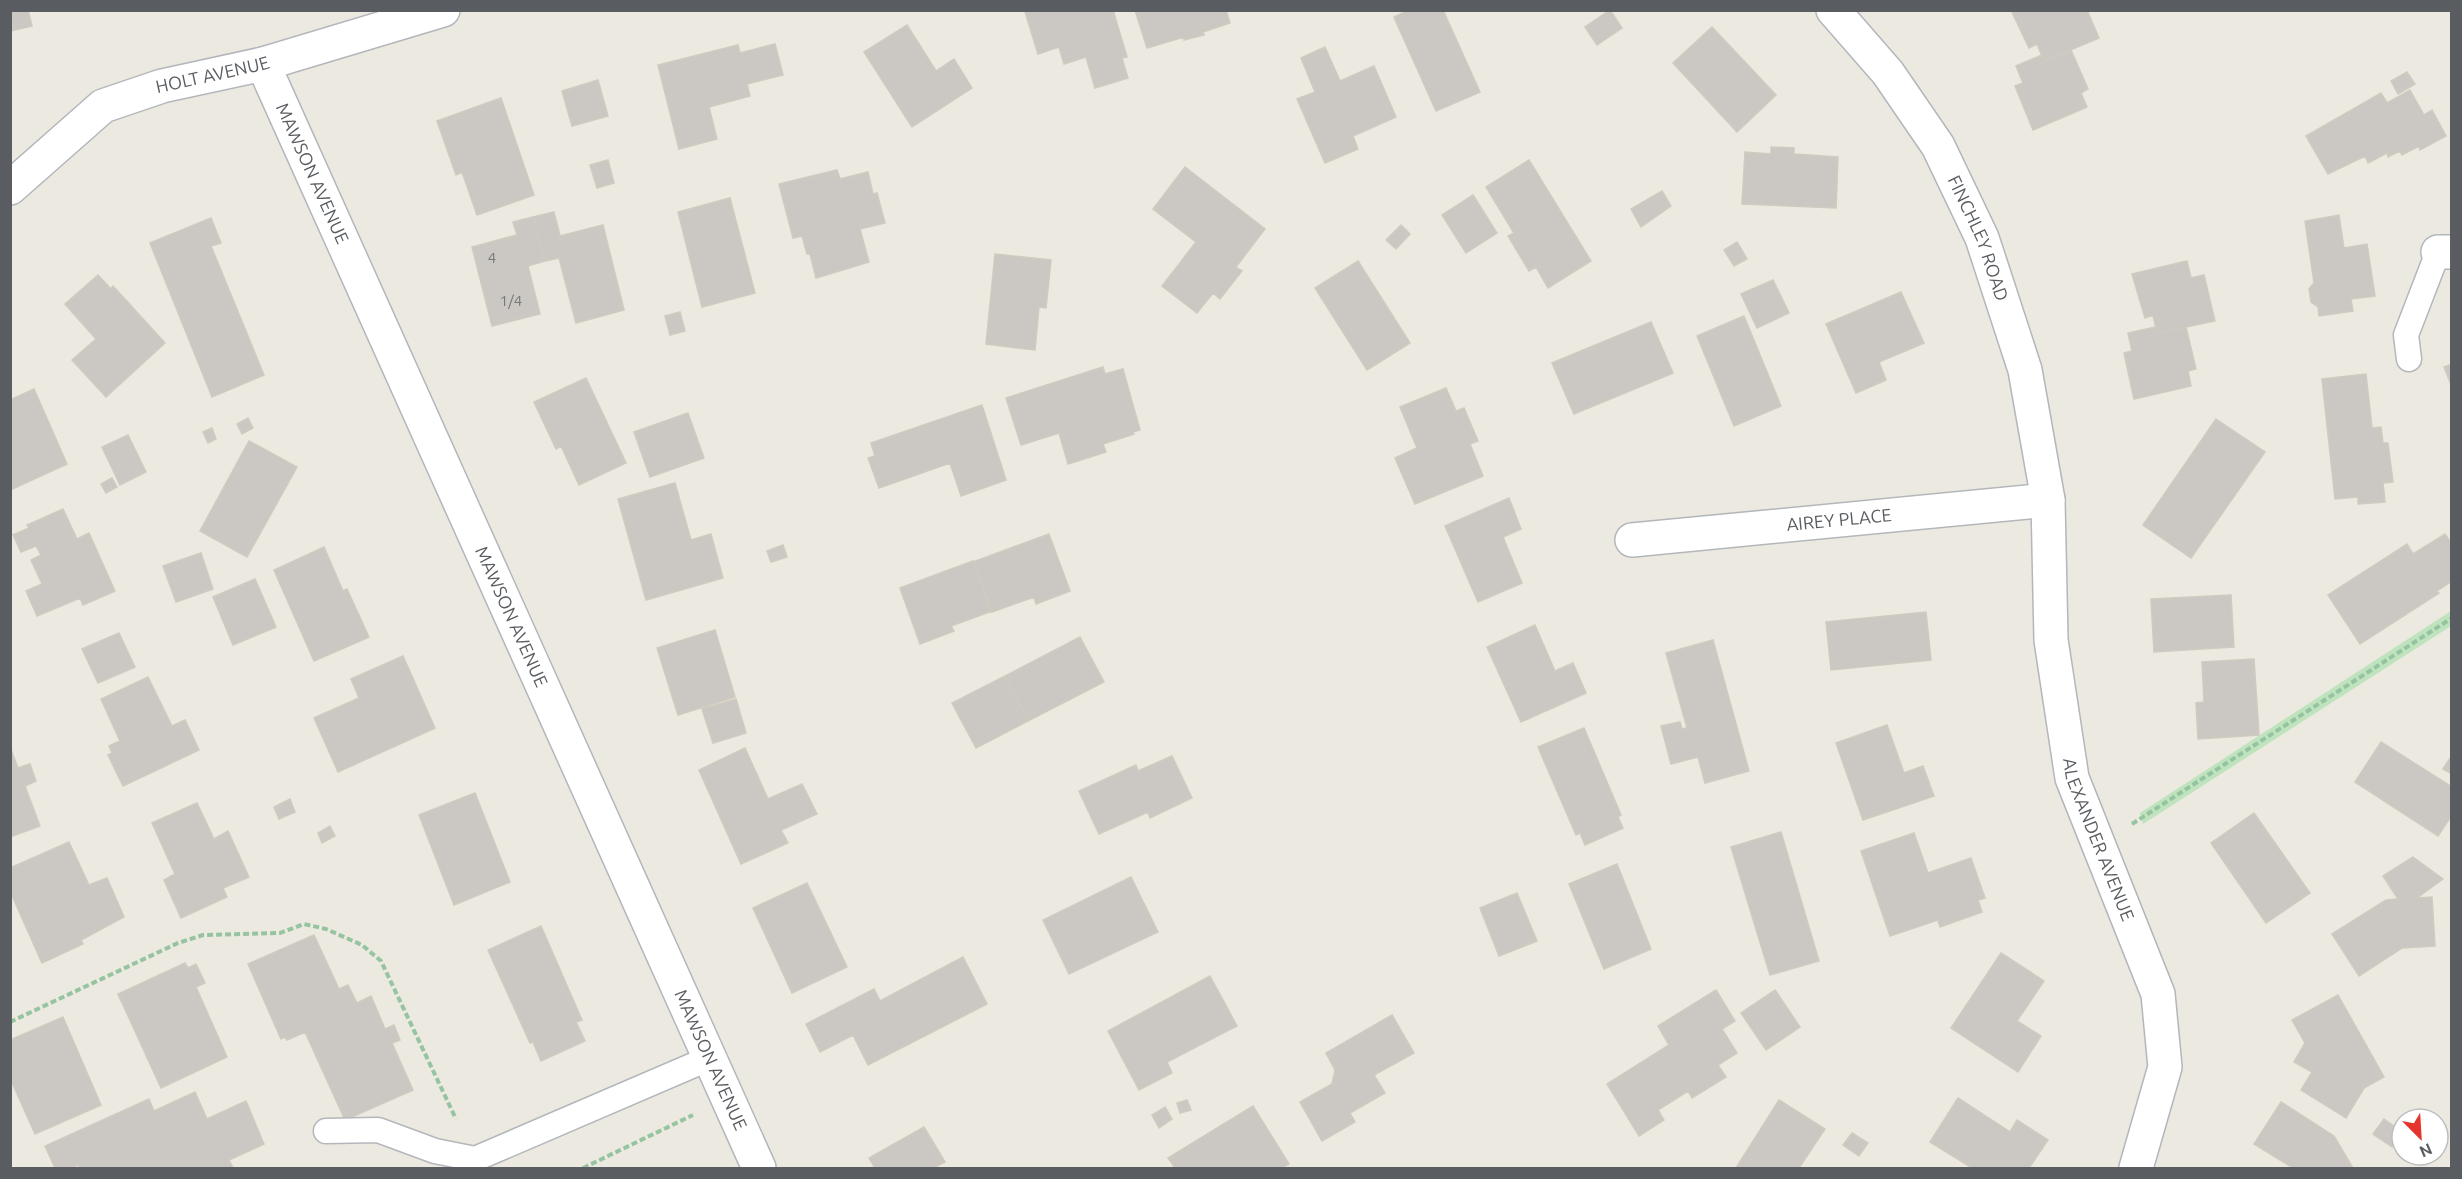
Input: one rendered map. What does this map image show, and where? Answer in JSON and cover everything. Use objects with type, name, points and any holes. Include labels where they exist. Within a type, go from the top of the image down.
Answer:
[{"type":"street","name":"HOLT AVENUE","points":[[10,188],[103,106],[162,86],[263,64],[443,10]]},
{"type":"street","name":"FINCHLEY ROAD","points":[[1833,10],[1888,73],[1938,146],[1982,238],[2025,370],[2048,500]]},
{"type":"street","name":"MAWSON AVENUE","points":[[263,64],[759,1168]]},
{"type":"street","name":"AIREY PLACE","points":[[1632,540],[2048,500]]},
{"type":"street","name":"ALEXANDER AVENUE","points":[[2048,500],[2051,640],[2072,778],[2158,994],[2165,1067],[2136,1168]]},
{"type":"lane","points":[[2409,359],[2406,335],[2445,252]]},
{"type":"lane","points":[[326,1131],[378,1130],[435,1151],[475,1159],[710,1058]]},
{"type":"path","points":[[2098,846],[2451,618]]},
{"type":"path","points":[[10,1022],[178,943],[203,935],[280,933],[304,924],[326,929],[362,945],[381,961],[475,1159]]},
{"type":"path","points":[[583,1168],[728,1098]]},
{"type":"green space","points":[[2451,611],[2451,626],[2143,824],[2140,813]]},
{"type":"building","points":[[10,10],[28,10],[32,26],[10,31]]},
{"type":"building","points":[[1029,10],[1113,10],[1127,57],[1122,58],[1128,78],[1095,88],[1086,57],[1064,64],[1059,47],[1038,54],[1025,12]]},
{"type":"building","points":[[1135,10],[1226,10],[1230,23],[1203,32],[1204,35],[1184,40],[1184,37],[1147,48]]},
{"type":"building","points":[[1409,10],[1443,10],[1480,92],[1436,111],[1394,17]]},
{"type":"building","points":[[1610,10],[1622,28],[1597,45],[1585,27]]},
{"type":"building","points":[[2011,10],[2087,10],[2099,38],[2044,61],[2037,44],[2029,48]]},
{"type":"building","points":[[907,25],[936,71],[954,59],[972,88],[912,127],[864,52]]},
{"type":"building","points":[[1712,27],[1776,95],[1737,132],[1673,63]]},
{"type":"building","points":[[775,44],[783,75],[747,84],[750,96],[709,107],[717,139],[679,149],[658,65],[738,45],[740,53]]},
{"type":"building","points":[[1325,47],[1340,81],[1374,66],[1396,117],[1353,136],[1358,149],[1325,163],[1297,99],[1315,92],[1301,58]]},
{"type":"building","points":[[2071,50],[2088,89],[2081,93],[2087,107],[2033,130],[2015,86],[2023,83],[2016,66],[2042,55],[2044,61]]},
{"type":"building","points":[[2407,72],[2415,84],[2398,94],[2391,81]]},
{"type":"building","points":[[598,80],[608,116],[572,126],[562,91]]},
{"type":"building","points":[[2410,90],[2424,115],[2432,110],[2446,136],[2420,150],[2419,146],[2402,155],[2400,151],[2388,157],[2387,153],[2368,163],[2365,156],[2328,174],[2306,136],[2381,93],[2387,103]]},
{"type":"building","points":[[501,98],[534,195],[477,215],[462,172],[456,175],[437,121]]},
{"type":"building","points":[[1771,147],[1794,148],[1794,154],[1838,157],[1836,208],[1742,204],[1745,152],[1771,154]]},
{"type":"building","points":[[608,160],[614,183],[597,188],[590,165]]},
{"type":"building","points":[[1529,160],[1591,261],[1548,288],[1536,267],[1529,271],[1508,236],[1514,233],[1486,187]]},
{"type":"building","points":[[1185,167],[1265,229],[1236,267],[1242,271],[1220,299],[1213,293],[1197,313],[1162,286],[1196,242],[1153,209]]},
{"type":"building","points":[[837,170],[840,179],[868,172],[873,194],[877,193],[885,223],[860,229],[869,262],[816,278],[810,254],[807,254],[802,236],[793,238],[779,184]]},
{"type":"building","points":[[1662,191],[1671,206],[1641,227],[1631,209]]},
{"type":"building","points":[[1473,195],[1497,233],[1466,253],[1442,215]]},
{"type":"building","points":[[730,198],[755,293],[702,307],[678,212]]},
{"type":"building","points":[[554,212],[560,236],[603,225],[624,310],[576,323],[559,258],[545,261],[533,217]]},
{"type":"building","points":[[2339,215],[2344,248],[2367,244],[2375,296],[2351,299],[2353,311],[2319,316],[2318,307],[2311,302],[2309,289],[2314,283],[2305,221]]},
{"type":"building","points":[[533,217],[545,261],[528,266],[540,314],[492,326],[472,247],[517,235],[513,222]]},
{"type":"building","points":[[211,218],[221,243],[211,246],[264,375],[212,397],[150,243]]},
{"type":"building","points":[[1401,225],[1410,234],[1396,249],[1386,240]]},
{"type":"building","points":[[1737,242],[1747,259],[1734,266],[1724,250]]},
{"type":"building","points":[[995,254],[1051,260],[1046,308],[1039,307],[1035,350],[986,344]]},
{"type":"building","points":[[1358,261],[1410,343],[1367,370],[1315,288]]},
{"type":"building","points":[[2187,261],[2191,278],[2204,275],[2215,321],[2157,333],[2153,315],[2145,318],[2132,274]]},
{"type":"building","points":[[98,275],[111,289],[113,286],[165,343],[106,397],[72,360],[96,339],[65,304]]},
{"type":"building","points":[[1773,280],[1789,313],[1757,328],[1741,294]]},
{"type":"building","points":[[1901,292],[1924,343],[1879,362],[1886,380],[1856,393],[1826,324]]},
{"type":"building","points":[[680,312],[685,331],[670,335],[665,316]]},
{"type":"building","points":[[1744,316],[1781,406],[1734,426],[1697,336]]},
{"type":"building","points":[[1651,322],[1673,373],[1574,414],[1552,363]]},
{"type":"building","points":[[2156,327],[2157,333],[2186,327],[2196,369],[2188,371],[2191,386],[2134,399],[2124,353],[2132,351],[2128,333]]},
{"type":"building","points":[[2452,364],[2452,387],[2444,367]]},
{"type":"building","points":[[1103,367],[1105,374],[1123,369],[1140,430],[1103,444],[1106,452],[1068,464],[1059,433],[1021,445],[1006,398]]},
{"type":"building","points":[[2366,374],[2372,428],[2381,427],[2383,443],[2388,443],[2393,482],[2383,483],[2385,502],[2358,504],[2358,497],[2335,499],[2322,379]]},
{"type":"building","points":[[586,378],[626,463],[579,485],[561,446],[556,449],[534,402]]},
{"type":"building","points":[[1446,388],[1456,411],[1464,408],[1478,441],[1470,444],[1483,476],[1415,504],[1395,458],[1417,448],[1400,407]]},
{"type":"building","points":[[34,389],[67,464],[10,490],[10,400]]},
{"type":"building","points":[[982,405],[1006,480],[961,496],[950,463],[879,488],[868,458],[875,456],[871,443]]},
{"type":"building","points":[[688,413],[704,458],[650,477],[634,432]]},
{"type":"building","points":[[248,418],[253,428],[242,434],[237,424]]},
{"type":"building","points":[[2216,419],[2265,452],[2191,558],[2143,525]]},
{"type":"building","points":[[212,428],[216,439],[208,443],[203,432]]},
{"type":"building","points":[[128,435],[146,472],[120,485],[102,447]]},
{"type":"building","points":[[249,441],[297,467],[247,557],[200,531]]},
{"type":"building","points":[[112,478],[117,487],[106,493],[101,484]]},
{"type":"building","points":[[675,483],[691,540],[711,534],[723,578],[646,600],[618,499]]},
{"type":"building","points":[[1509,498],[1521,529],[1503,537],[1522,583],[1478,602],[1445,526]]},
{"type":"building","points":[[63,509],[77,539],[89,533],[115,591],[83,605],[80,598],[37,616],[26,591],[42,584],[31,560],[41,555],[36,546],[21,552],[13,535],[29,528],[27,525]]},
{"type":"building","points":[[1049,534],[1070,591],[1036,604],[1034,597],[992,612],[973,562]]},
{"type":"building","points":[[2445,534],[2452,544],[2452,581],[2437,591],[2439,593],[2360,644],[2328,595],[2407,544],[2413,554]]},
{"type":"building","points":[[783,545],[787,557],[771,562],[767,551]]},
{"type":"building","points":[[324,547],[343,591],[347,589],[369,637],[314,661],[274,570]]},
{"type":"building","points":[[201,553],[213,589],[176,602],[163,566]]},
{"type":"building","points":[[973,561],[992,611],[951,626],[954,631],[920,644],[900,588]]},
{"type":"building","points":[[255,579],[276,627],[233,645],[213,597]]},
{"type":"building","points":[[2231,595],[2234,647],[2154,652],[2151,599]]},
{"type":"building","points":[[1926,612],[1931,660],[1831,670],[1826,622]]},
{"type":"building","points":[[1535,625],[1555,671],[1573,663],[1586,693],[1521,722],[1487,647]]},
{"type":"building","points":[[715,630],[735,697],[678,715],[657,648]]},
{"type":"building","points":[[119,633],[135,667],[98,683],[82,649]]},
{"type":"building","points":[[1080,637],[1104,682],[1028,721],[1005,676]]},
{"type":"building","points":[[1713,640],[1749,771],[1705,783],[1698,757],[1671,764],[1661,726],[1680,722],[1682,729],[1687,728],[1666,653]]},
{"type":"building","points":[[403,656],[435,728],[338,772],[314,718],[359,698],[351,679]]},
{"type":"building","points":[[2254,659],[2259,735],[2198,739],[2196,703],[2204,702],[2202,662]]},
{"type":"building","points":[[1005,676],[1028,721],[976,748],[952,703]]},
{"type":"building","points":[[148,677],[172,726],[185,720],[199,750],[123,786],[108,755],[112,753],[109,746],[120,741],[101,699]]},
{"type":"building","points":[[736,699],[746,733],[713,743],[702,709]]},
{"type":"building","points":[[1887,725],[1904,773],[1923,766],[1934,796],[1863,820],[1836,743]]},
{"type":"building","points":[[1584,728],[1621,815],[1618,817],[1623,828],[1585,845],[1580,833],[1576,835],[1538,747]]},
{"type":"building","points":[[2381,742],[2452,787],[2452,815],[2438,836],[2355,782]]},
{"type":"building","points":[[10,747],[18,768],[30,764],[36,781],[25,786],[40,826],[10,837]]},
{"type":"building","points":[[745,748],[768,799],[802,784],[817,814],[781,830],[788,843],[741,864],[699,770]]},
{"type":"building","points":[[2452,755],[2452,774],[2443,769]]},
{"type":"building","points":[[1172,756],[1192,798],[1150,818],[1148,812],[1099,834],[1079,791],[1136,765],[1138,771]]},
{"type":"building","points":[[475,793],[510,882],[454,905],[419,815]]},
{"type":"building","points":[[290,799],[295,812],[279,819],[274,807]]},
{"type":"building","points":[[197,803],[214,839],[228,831],[249,877],[223,888],[227,897],[181,918],[164,880],[175,874],[152,823]]},
{"type":"building","points":[[2254,813],[2310,893],[2266,923],[2211,843]]},
{"type":"building","points":[[330,826],[335,836],[322,843],[318,833]]},
{"type":"building","points":[[1781,832],[1819,961],[1770,975],[1731,847]]},
{"type":"building","points":[[1914,833],[1928,873],[1971,858],[1985,898],[1978,900],[1982,912],[1940,927],[1938,920],[1890,936],[1861,851]]},
{"type":"building","points":[[69,842],[89,885],[107,878],[124,917],[81,940],[83,944],[42,963],[10,891],[10,868]]},
{"type":"building","points":[[2413,857],[2443,879],[2417,898],[2432,897],[2435,946],[2402,948],[2359,976],[2332,934],[2386,900],[2398,899],[2383,876]]},
{"type":"building","points":[[1617,864],[1651,949],[1604,969],[1569,884]]},
{"type":"building","points":[[1131,877],[1158,932],[1069,974],[1043,920]]},
{"type":"building","points":[[807,883],[847,967],[792,993],[753,908]]},
{"type":"building","points":[[1517,893],[1537,941],[1499,956],[1480,908]]},
{"type":"building","points":[[541,926],[582,1020],[576,1022],[585,1041],[541,1061],[533,1042],[530,1043],[488,950]]},
{"type":"building","points":[[314,935],[339,989],[348,985],[357,1003],[371,996],[385,1029],[394,1025],[400,1040],[392,1043],[413,1090],[345,1120],[305,1032],[287,1040],[285,1037],[281,1039],[248,964]]},
{"type":"building","points":[[2001,953],[2044,981],[2017,1021],[2041,1036],[2018,1072],[1951,1028]]},
{"type":"building","points":[[963,957],[987,1004],[868,1065],[853,1035],[820,1052],[806,1024],[874,989],[880,1001]]},
{"type":"building","points":[[185,963],[188,968],[196,964],[205,983],[196,987],[227,1057],[161,1088],[118,994]]},
{"type":"building","points":[[1210,976],[1237,1026],[1167,1062],[1172,1073],[1139,1090],[1108,1031]]},
{"type":"building","points":[[1716,990],[1735,1021],[1722,1029],[1737,1053],[1718,1065],[1726,1077],[1692,1098],[1688,1091],[1658,1110],[1664,1120],[1639,1136],[1607,1084],[1669,1045],[1658,1026]]},
{"type":"building","points":[[1775,990],[1800,1027],[1766,1050],[1741,1013]]},
{"type":"building","points":[[2338,995],[2384,1077],[2364,1088],[2346,1118],[2301,1090],[2312,1072],[2294,1062],[2305,1043],[2292,1020]]},
{"type":"building","points":[[1392,1015],[1414,1053],[1374,1075],[1385,1093],[1350,1113],[1355,1122],[1322,1141],[1300,1102],[1332,1084],[1335,1070],[1326,1053]]},
{"type":"building","points":[[63,1017],[101,1105],[35,1134],[10,1078],[10,1040]]},
{"type":"building","points":[[195,1092],[207,1119],[246,1101],[264,1144],[229,1160],[233,1168],[80,1168],[78,1165],[70,1168],[55,1168],[45,1146],[149,1099],[154,1111]]},
{"type":"building","points":[[1958,1098],[2010,1132],[2017,1120],[2048,1140],[2029,1168],[1972,1168],[1930,1142]]},
{"type":"building","points":[[1187,1100],[1191,1110],[1180,1113],[1177,1103]]},
{"type":"building","points":[[1779,1100],[1825,1129],[1799,1168],[1736,1168]]},
{"type":"building","points":[[2281,1102],[2334,1136],[2353,1168],[2293,1168],[2254,1144]]},
{"type":"building","points":[[1253,1106],[1289,1164],[1281,1168],[1175,1168],[1168,1158]]},
{"type":"building","points":[[1165,1107],[1172,1119],[1159,1128],[1152,1115]]},
{"type":"building","points":[[2384,1119],[2390,1123],[2390,1146],[2373,1134]]},
{"type":"building","points":[[924,1127],[945,1162],[933,1168],[875,1168],[869,1158]]},
{"type":"building","points":[[1852,1133],[1868,1143],[1859,1156],[1843,1145]]}]
